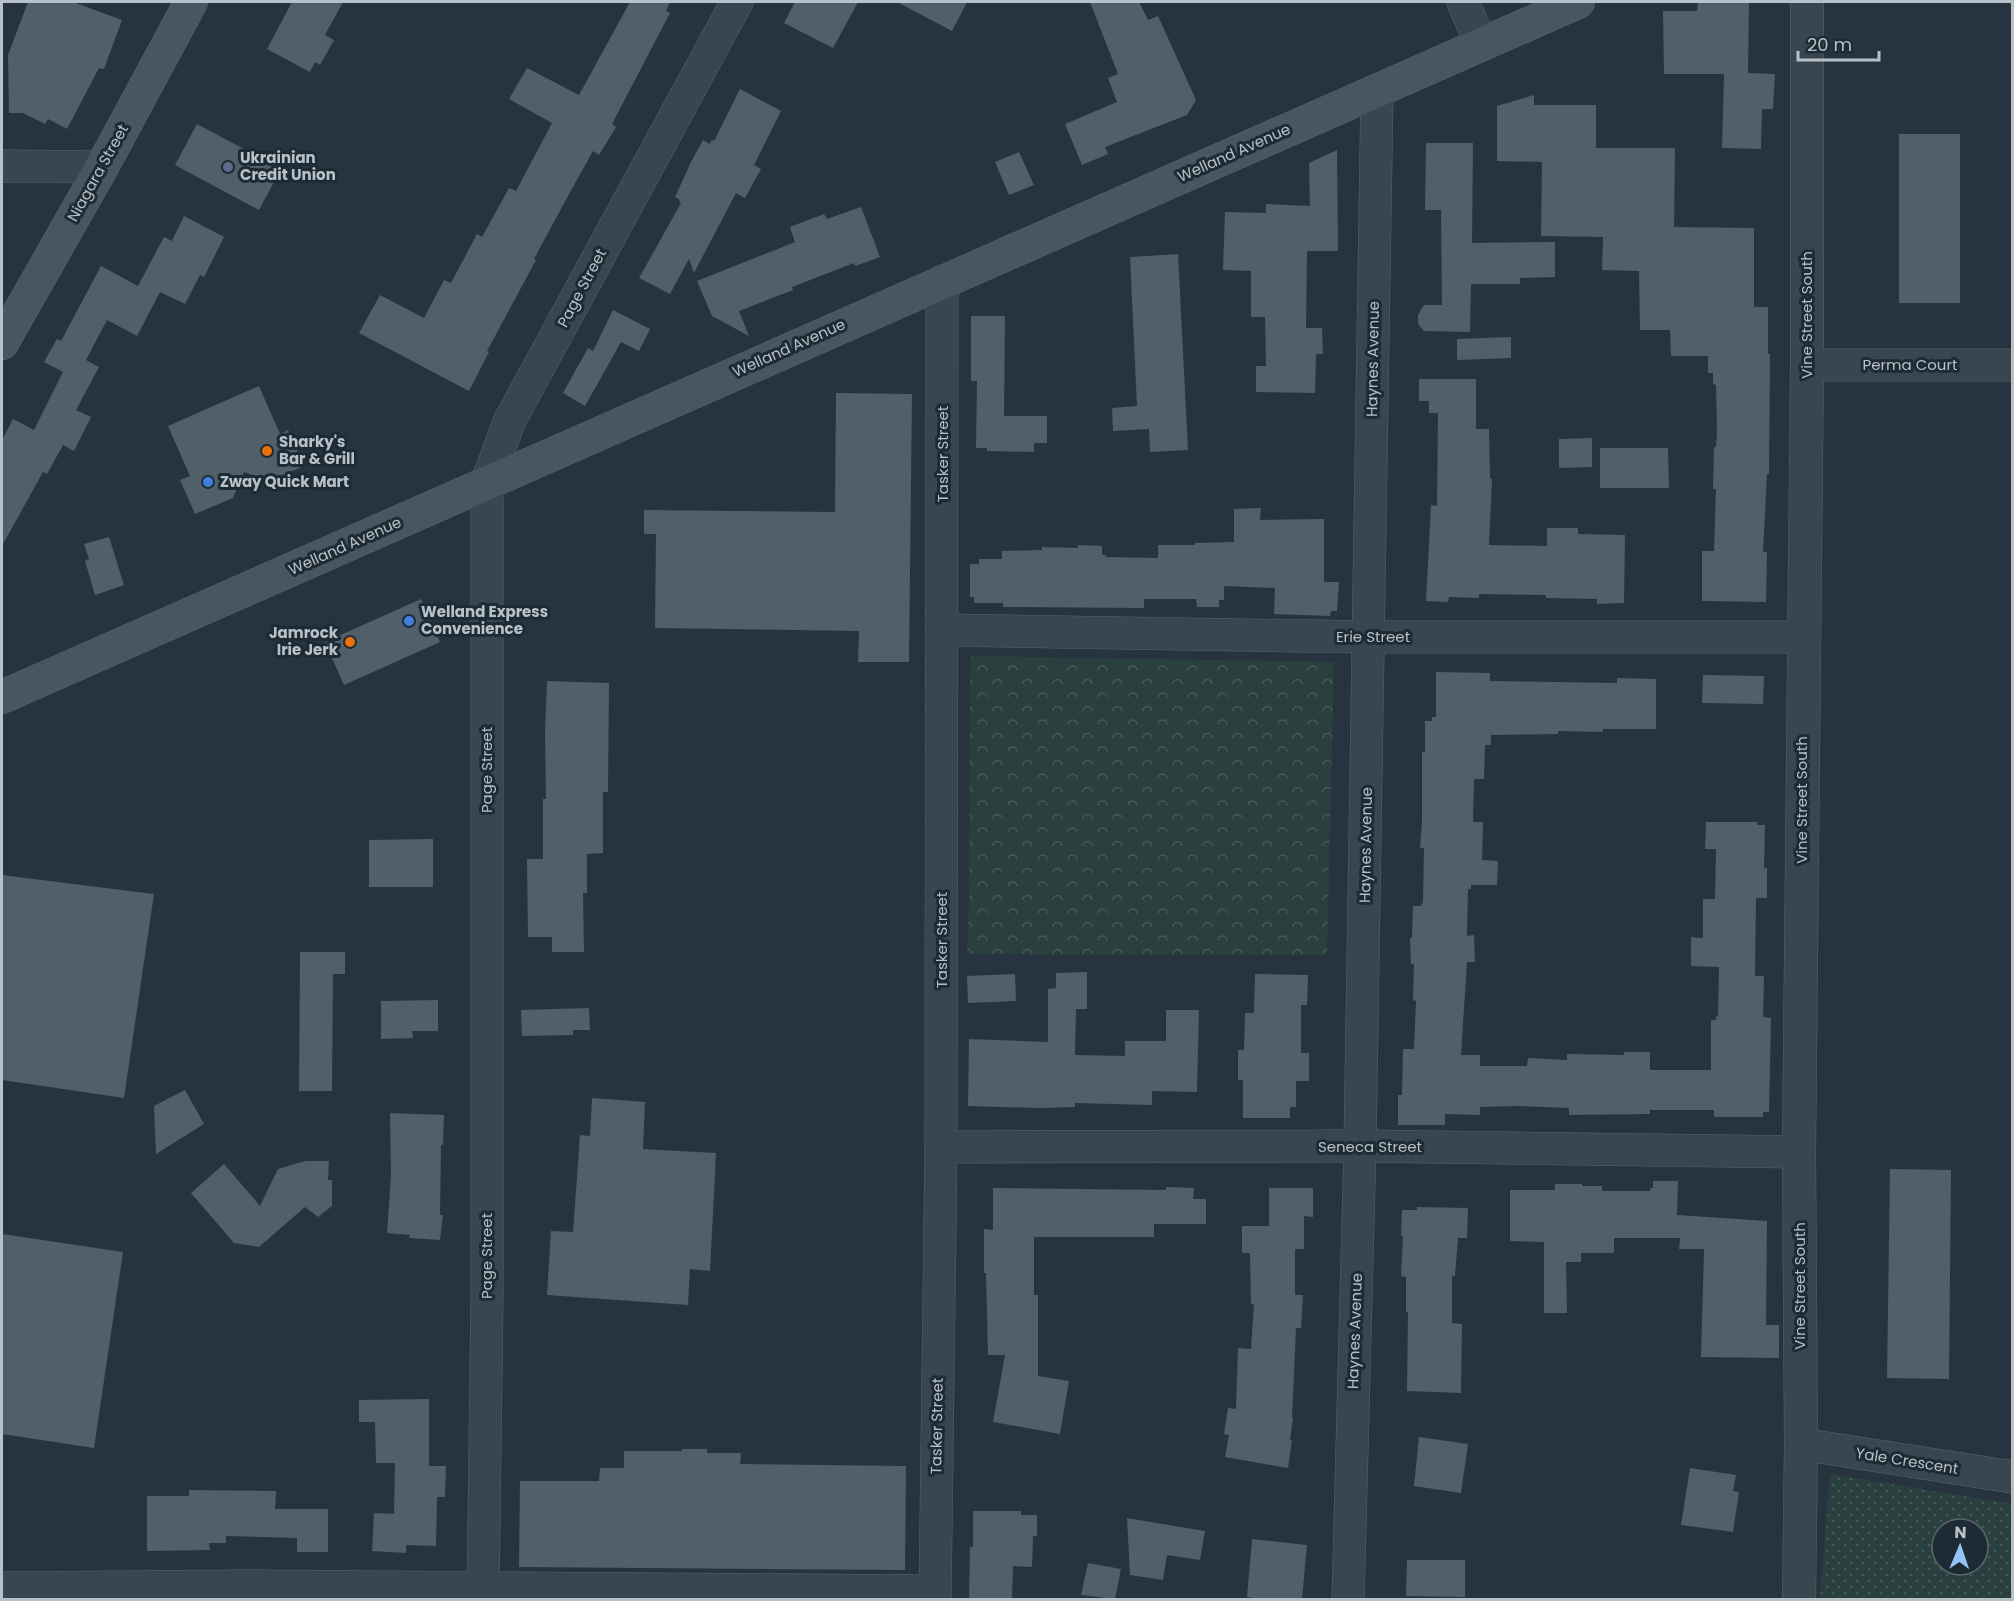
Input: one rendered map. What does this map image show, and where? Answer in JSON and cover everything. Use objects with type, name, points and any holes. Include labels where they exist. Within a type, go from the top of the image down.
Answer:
[{"type":"main road","name":"Niagara Street","points":[[2,343],[191,2]]},
{"type":"main road","name":"Welland Avenue","points":[[2,697],[1578,2]]},
{"type":"street","name":"Page Street","points":[[483,1594],[487,1296],[487,482],[509,422],[737,2]]},
{"type":"street","points":[[1463,2],[1481,44]]},
{"type":"street","name":"Vine Street South","points":[[1799,1599],[1801,1444],[1799,1152],[1807,365],[1807,2]]},
{"type":"street","name":"Haynes Avenue","points":[[1348,1599],[1370,637],[1377,91]]},
{"type":"street","points":[[2,166],[102,166]]},
{"type":"street","name":"Tasker Street","points":[[935,1595],[941,1147],[942,281]]},
{"type":"street","name":"Perma Court","points":[[1807,365],[2013,365]]},
{"type":"street","name":"Erie Street","points":[[943,630],[1370,637],[1803,637]]},
{"type":"street","name":"Seneca Street","points":[[941,1147],[1360,1146],[1799,1152]]},
{"type":"street","name":"Yale Crescent","points":[[1801,1444],[2013,1477]]},
{"type":"street","points":[[2,1588],[243,1586],[483,1594],[935,1595]]},
{"type":"green space","points":[[970,656],[1334,662],[1327,955],[967,954]]},
{"type":"green space","points":[[1830,1474],[2012,1504],[2012,1599],[1820,1599]]},
{"type":"building","points":[[28,2],[73,2],[122,20],[104,69],[99,68],[67,129],[48,119],[45,124],[23,113],[9,113],[8,55]]},
{"type":"building","points":[[292,2],[343,2],[325,35],[334,40],[320,65],[315,62],[310,72],[267,49]]},
{"type":"building","points":[[630,2],[670,2],[666,11],[670,13],[612,124],[616,127],[599,155],[593,151],[534,259],[536,260],[487,351],[489,352],[469,391],[359,333],[380,295],[424,318],[444,280],[451,283],[477,234],[482,237],[509,188],[516,191],[552,123],[509,99],[527,68],[579,95]]},
{"type":"building","points":[[795,2],[858,2],[833,48],[784,23]]},
{"type":"building","points":[[897,2],[967,2],[952,31]]},
{"type":"building","points":[[1090,2],[1139,2],[1148,20],[1158,16],[1196,100],[1187,115],[1105,147],[1108,154],[1082,165],[1065,124],[1117,102],[1108,78],[1118,74]]},
{"type":"building","points":[[1698,2],[1749,2],[1748,73],[1775,74],[1773,109],[1762,109],[1761,149],[1722,148],[1724,74],[1664,74],[1663,11],[1697,11]]},
{"type":"building","points":[[740,89],[781,111],[754,165],[761,169],[745,198],[736,193],[694,273],[689,259],[670,294],[639,278],[681,203],[675,197],[691,162],[703,140],[710,144],[712,140],[714,141]]},
{"type":"building","points":[[1534,95],[1534,105],[1596,105],[1596,148],[1675,148],[1674,227],[1754,228],[1754,307],[1768,307],[1768,354],[1770,354],[1769,474],[1767,474],[1763,552],[1767,552],[1766,602],[1702,601],[1702,551],[1714,551],[1716,489],[1713,489],[1714,447],[1716,447],[1717,432],[1716,385],[1713,384],[1713,373],[1708,373],[1708,356],[1671,356],[1670,330],[1640,330],[1639,271],[1602,270],[1603,237],[1541,236],[1542,162],[1497,161],[1497,106]]},
{"type":"building","name":"Ukrainian Credit Union","points":[[197,124],[281,169],[259,210],[175,165]]},
{"type":"building","points":[[1899,134],[1960,134],[1960,303],[1899,303]]},
{"type":"building","points":[[1426,143],[1473,143],[1472,243],[1555,242],[1555,277],[1520,278],[1520,284],[1471,284],[1470,332],[1424,331],[1418,324],[1418,315],[1424,305],[1442,305],[1441,210],[1425,210]]},
{"type":"building","points":[[1337,150],[1338,251],[1307,251],[1306,328],[1322,328],[1323,354],[1316,354],[1315,393],[1256,392],[1256,366],[1266,366],[1265,317],[1251,317],[1251,271],[1223,270],[1225,212],[1266,213],[1266,204],[1310,206],[1309,163]]},
{"type":"building","points":[[1019,152],[1034,185],[1009,195],[995,162]]},
{"type":"building","points":[[861,207],[880,257],[855,266],[854,263],[739,311],[749,336],[712,316],[697,281],[795,242],[790,227],[824,214],[827,219]]},
{"type":"building","points":[[184,216],[224,237],[204,277],[200,275],[185,304],[160,292],[137,336],[107,320],[86,360],[99,367],[76,410],[91,417],[74,451],[63,445],[47,474],[43,472],[2,546],[2,440],[13,419],[34,430],[63,372],[44,362],[57,339],[61,341],[101,266],[138,286],[164,237],[172,241]]},
{"type":"building","points":[[1178,254],[1188,450],[1150,452],[1149,429],[1113,431],[1112,408],[1137,406],[1130,257]]},
{"type":"building","points":[[613,310],[650,329],[639,351],[621,342],[585,406],[563,393],[588,348],[593,351]]},
{"type":"building","points":[[971,316],[1005,316],[1004,416],[1047,416],[1047,443],[1034,443],[1034,452],[987,451],[987,448],[976,448],[977,381],[971,381]]},
{"type":"building","points":[[1511,337],[1511,358],[1457,360],[1457,339]]},
{"type":"building","points":[[1419,379],[1476,379],[1476,429],[1489,429],[1490,479],[1492,479],[1489,545],[1547,546],[1547,528],[1578,528],[1578,534],[1625,535],[1624,603],[1597,604],[1597,599],[1546,598],[1546,595],[1479,594],[1479,598],[1449,597],[1448,602],[1426,601],[1431,505],[1437,506],[1438,413],[1429,413],[1429,401],[1419,401]]},
{"type":"building","points":[[259,386],[280,434],[288,430],[304,466],[269,481],[244,472],[233,498],[195,514],[180,480],[190,476],[168,426]]},
{"type":"building","points":[[836,393],[912,394],[909,662],[858,662],[859,631],[655,628],[656,534],[644,534],[644,510],[835,512]]},
{"type":"building","points":[[1592,438],[1592,467],[1559,468],[1559,439]]},
{"type":"building","points":[[1600,448],[1668,448],[1669,488],[1600,488]]},
{"type":"building","points":[[1261,508],[1260,520],[1324,519],[1324,582],[1339,582],[1337,611],[1331,611],[1330,616],[1274,614],[1275,588],[1224,586],[1224,600],[1219,600],[1219,607],[1197,607],[1196,599],[1144,599],[1144,608],[1003,607],[1003,603],[974,603],[974,597],[970,597],[970,564],[979,564],[979,559],[1002,559],[1002,551],[1042,550],[1042,547],[1078,548],[1078,545],[1102,546],[1102,555],[1106,557],[1158,558],[1158,545],[1234,542],[1234,509]]},
{"type":"building","points":[[109,537],[124,585],[95,595],[85,561],[89,559],[84,544]]},
{"type":"building","points":[[421,599],[440,642],[344,685],[325,642]]},
{"type":"building","points":[[1436,672],[1490,673],[1490,681],[1617,683],[1617,678],[1656,679],[1656,729],[1603,729],[1603,732],[1558,731],[1558,734],[1491,735],[1491,745],[1485,745],[1484,779],[1474,779],[1473,822],[1483,822],[1482,860],[1498,861],[1497,885],[1471,885],[1471,889],[1468,889],[1467,936],[1474,935],[1475,962],[1467,962],[1461,1055],[1480,1055],[1480,1066],[1527,1066],[1528,1058],[1567,1060],[1567,1054],[1624,1055],[1624,1052],[1650,1052],[1650,1070],[1711,1070],[1711,1020],[1716,1020],[1716,1016],[1718,1017],[1719,967],[1691,966],[1691,937],[1703,938],[1703,899],[1715,899],[1716,849],[1705,849],[1706,822],[1757,822],[1757,825],[1765,825],[1764,868],[1767,868],[1767,898],[1756,898],[1755,976],[1764,976],[1763,1017],[1771,1018],[1769,1112],[1763,1112],[1763,1117],[1714,1117],[1714,1110],[1650,1110],[1650,1114],[1569,1115],[1569,1108],[1518,1106],[1480,1107],[1480,1115],[1445,1114],[1445,1125],[1398,1125],[1398,1095],[1402,1095],[1403,1049],[1414,1049],[1416,1001],[1413,1000],[1414,964],[1411,964],[1410,938],[1412,938],[1413,906],[1421,906],[1423,902],[1424,848],[1420,848],[1422,752],[1425,752],[1425,721],[1432,721],[1432,717],[1436,717]]},
{"type":"building","points":[[1703,675],[1764,676],[1763,704],[1702,703]]},
{"type":"building","points":[[547,681],[609,683],[608,792],[603,792],[603,853],[587,854],[587,893],[583,893],[584,952],[552,952],[552,937],[528,937],[527,859],[543,859]]},
{"type":"building","points":[[433,839],[433,887],[369,887],[369,840]]},
{"type":"building","points":[[2,875],[154,894],[124,1098],[2,1080]]},
{"type":"building","points":[[300,952],[345,952],[345,974],[333,974],[332,1091],[299,1091]]},
{"type":"building","points":[[1087,972],[1087,1009],[1076,1009],[1075,1055],[1125,1056],[1125,1041],[1166,1041],[1166,1010],[1199,1010],[1197,1092],[1152,1091],[1152,1105],[1075,1103],[1075,1107],[1040,1108],[968,1106],[969,1039],[1048,1042],[1048,989],[1056,988],[1056,973]]},
{"type":"building","points":[[1015,974],[1016,1001],[968,1003],[967,976]]},
{"type":"building","points":[[1255,974],[1308,975],[1307,1005],[1301,1005],[1301,1053],[1309,1053],[1309,1081],[1296,1081],[1296,1107],[1290,1107],[1290,1118],[1243,1118],[1243,1080],[1238,1080],[1238,1050],[1244,1050],[1245,1013],[1254,1013]]},
{"type":"building","points":[[438,1000],[438,1031],[412,1031],[413,1038],[381,1039],[381,1001]]},
{"type":"building","points":[[589,1008],[590,1030],[573,1030],[573,1035],[522,1036],[521,1010]]},
{"type":"building","points":[[185,1090],[204,1124],[156,1154],[154,1106]]},
{"type":"building","points":[[592,1098],[645,1102],[643,1149],[716,1153],[710,1271],[690,1269],[688,1305],[547,1295],[551,1231],[573,1232],[580,1135],[590,1136]]},
{"type":"building","points":[[390,1113],[444,1115],[440,1215],[443,1215],[440,1240],[409,1238],[410,1235],[387,1233],[391,1176]]},
{"type":"building","points":[[305,1161],[329,1161],[328,1180],[332,1180],[332,1206],[318,1217],[305,1207],[259,1247],[234,1243],[191,1193],[224,1164],[260,1206],[278,1169]]},
{"type":"building","points":[[1890,1169],[1951,1170],[1949,1379],[1887,1378]]},
{"type":"building","points":[[1653,1181],[1678,1181],[1677,1215],[1767,1221],[1766,1325],[1779,1325],[1779,1358],[1701,1357],[1704,1249],[1679,1249],[1680,1238],[1614,1238],[1614,1253],[1581,1253],[1581,1262],[1566,1262],[1567,1313],[1544,1313],[1544,1242],[1510,1241],[1510,1190],[1555,1190],[1555,1184],[1582,1184],[1582,1186],[1602,1186],[1602,1191],[1650,1191],[1650,1188],[1653,1188]]},
{"type":"building","points":[[1166,1187],[1194,1188],[1193,1199],[1206,1199],[1206,1224],[1154,1224],[1154,1237],[1034,1237],[1034,1295],[1038,1295],[1038,1376],[1069,1381],[1060,1434],[993,1422],[1005,1355],[988,1355],[984,1229],[993,1230],[993,1188],[1166,1190]]},
{"type":"building","points":[[1269,1188],[1313,1188],[1313,1217],[1304,1216],[1304,1249],[1295,1249],[1295,1295],[1303,1295],[1301,1328],[1296,1328],[1293,1418],[1290,1440],[1292,1440],[1288,1468],[1225,1457],[1229,1435],[1224,1434],[1228,1408],[1236,1409],[1238,1348],[1251,1349],[1254,1304],[1251,1304],[1250,1253],[1242,1253],[1242,1226],[1269,1226]]},
{"type":"building","points":[[1417,1207],[1468,1208],[1467,1238],[1458,1238],[1455,1276],[1452,1276],[1452,1323],[1462,1324],[1461,1393],[1407,1391],[1408,1312],[1406,1312],[1406,1277],[1401,1276],[1402,1210],[1417,1210]]},
{"type":"building","points":[[2,1234],[123,1252],[94,1448],[2,1434]]},
{"type":"building","points":[[429,1399],[429,1466],[446,1466],[445,1497],[437,1497],[436,1546],[406,1545],[406,1553],[372,1551],[374,1513],[394,1514],[395,1463],[376,1463],[375,1422],[359,1422],[359,1400]]},
{"type":"building","points":[[1419,1437],[1468,1444],[1461,1493],[1414,1486]]},
{"type":"building","points":[[682,1449],[707,1449],[707,1453],[741,1453],[740,1464],[906,1466],[905,1570],[519,1567],[520,1481],[599,1481],[600,1468],[624,1468],[624,1451],[682,1451]]},
{"type":"building","points":[[1690,1468],[1736,1475],[1733,1491],[1739,1492],[1733,1532],[1681,1525]]},
{"type":"building","points":[[189,1490],[276,1491],[275,1509],[328,1509],[328,1552],[297,1552],[297,1538],[226,1536],[226,1543],[209,1543],[210,1550],[147,1551],[147,1496],[189,1496]]},
{"type":"building","points":[[973,1511],[1021,1511],[1021,1515],[1037,1515],[1037,1536],[1033,1536],[1032,1567],[1013,1566],[1012,1599],[969,1599]]},
{"type":"building","points":[[1127,1518],[1205,1531],[1200,1560],[1167,1555],[1163,1580],[1130,1575]]},
{"type":"building","points":[[1252,1539],[1307,1545],[1302,1599],[1247,1597]]},
{"type":"building","points":[[1407,1560],[1465,1560],[1465,1597],[1406,1596]]},
{"type":"building","points":[[1088,1563],[1121,1569],[1115,1599],[1081,1595]]},
{"type":"place","name":"Ukrainian Credit Union","points":[[228,167]]},
{"type":"place","name":"Sharky's Bar & Grill","points":[[267,451]]},
{"type":"place","name":"Zway Quick Mart","points":[[208,482]]},
{"type":"place","name":"Welland Express Convenience","points":[[409,621]]},
{"type":"place","name":"Jamrock Irie Jerk","points":[[350,642]]}]
